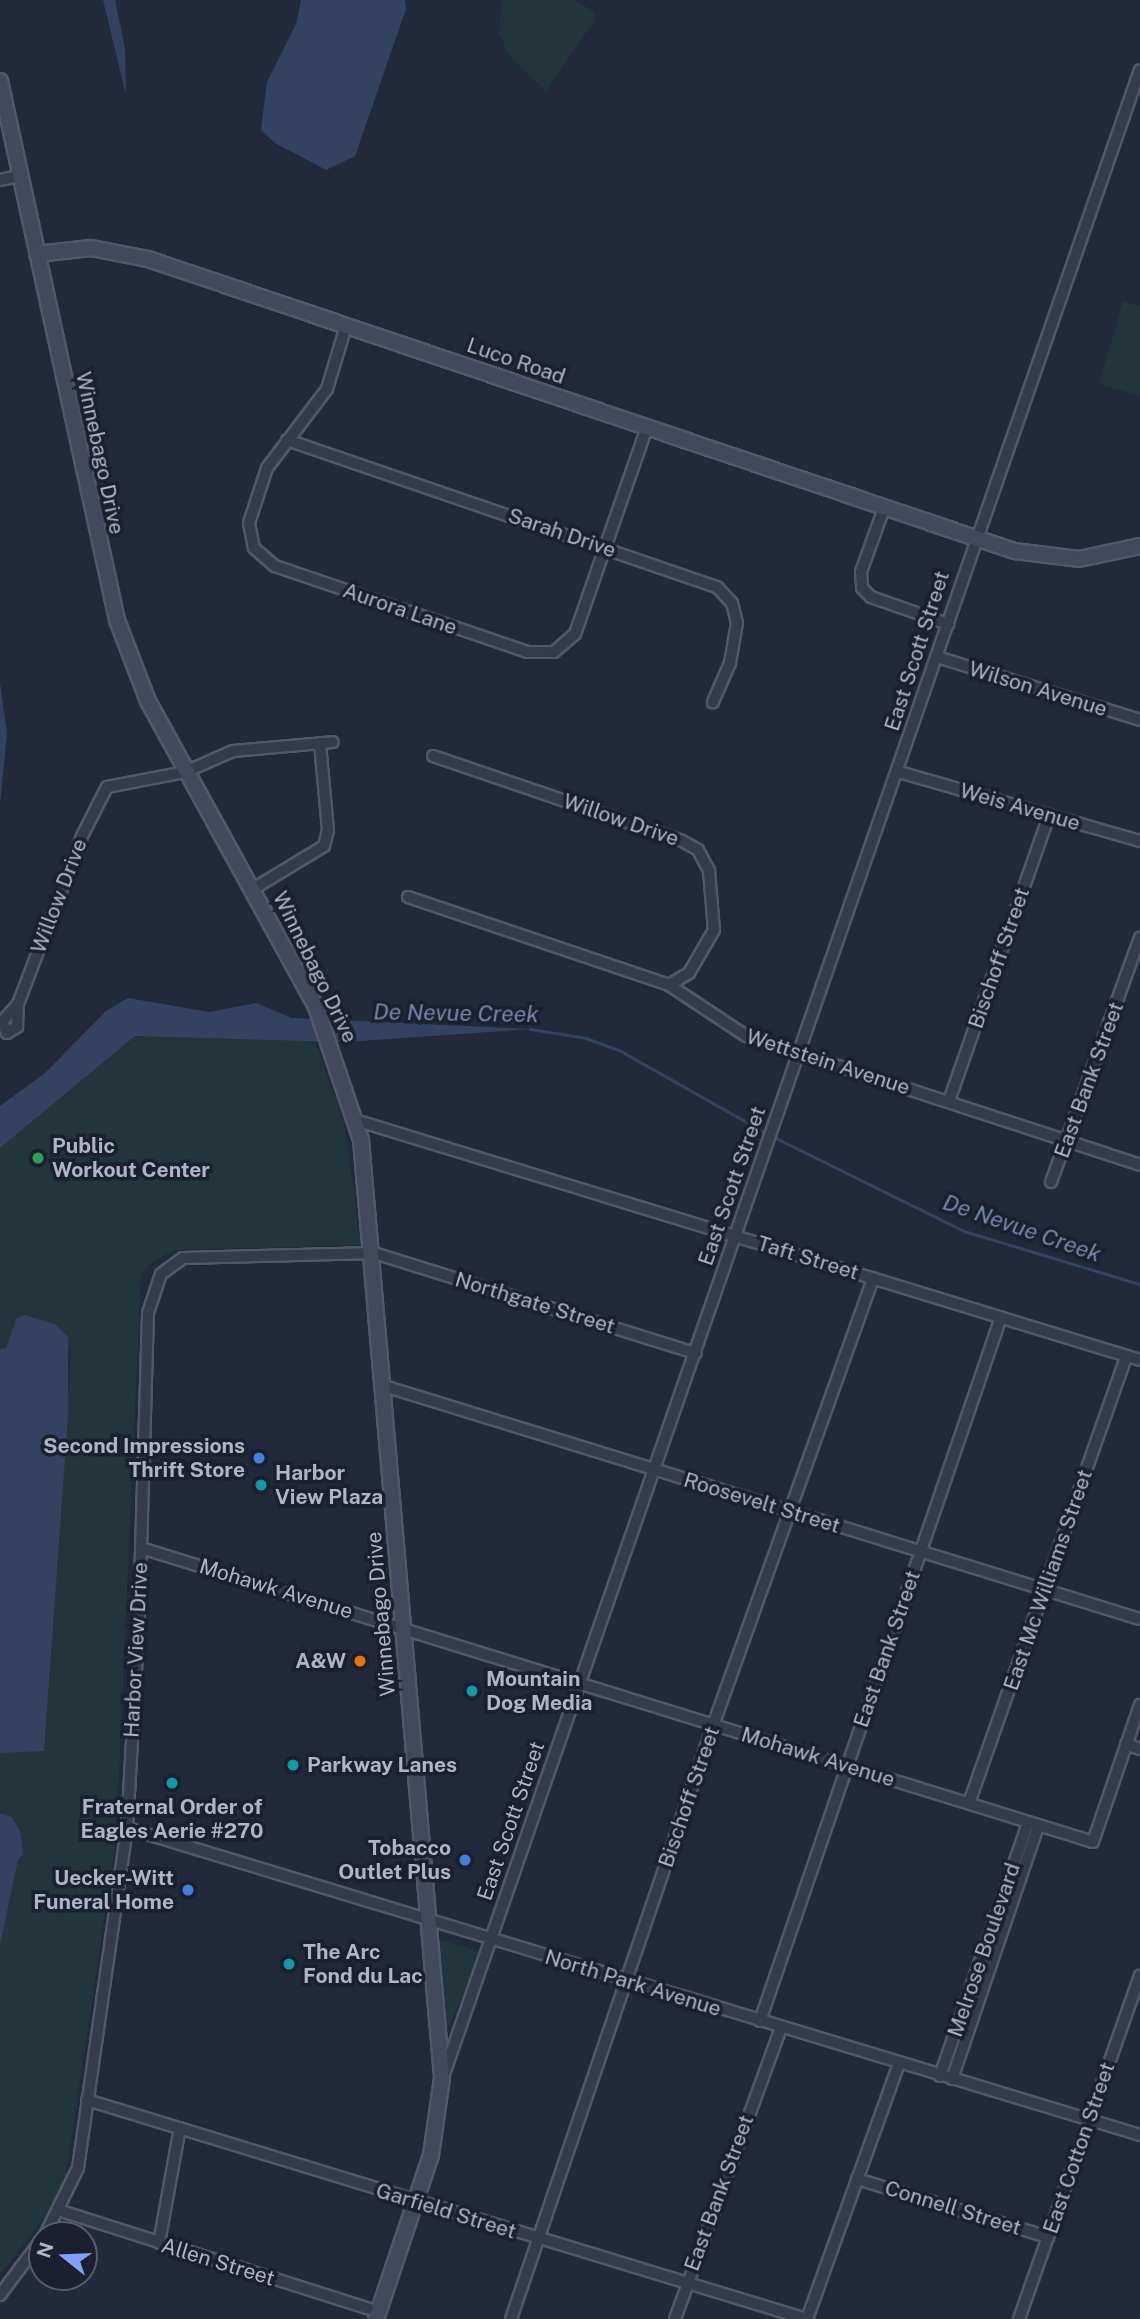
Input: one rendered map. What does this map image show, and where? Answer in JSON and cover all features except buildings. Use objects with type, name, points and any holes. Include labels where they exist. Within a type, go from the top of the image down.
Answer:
[{"type":"main road","name":"Winnebago Drive","points":[[0,81],[108,594],[137,676],[185,772],[253,889],[316,1007],[333,1048],[355,1120],[374,1253],[427,1920],[443,2078]]},
{"type":"main road","name":"Luco Road","points":[[37,254],[77,248],[126,253],[647,427],[976,541],[1064,559],[1097,557],[1140,546]]},
{"type":"main road","name":"East Scott Street","points":[[377,2315],[417,2202],[440,2118],[443,2078]]},
{"type":"street","name":"East Scott Street","points":[[443,2078],[899,772],[947,624],[1140,70]]},
{"type":"street","points":[[0,180],[19,176]]},
{"type":"street","name":"Aurora Lane","points":[[346,326],[330,383],[268,468],[250,519],[251,540],[262,558],[500,643],[539,654],[569,643],[578,630],[647,427]]},
{"type":"street","name":"Sarah Drive","points":[[287,440],[709,583],[730,599],[737,619],[735,644],[713,702]]},
{"type":"street","points":[[884,508],[861,572],[862,588],[871,597],[947,624]]},
{"type":"street","name":"Wilson Avenue","points":[[937,657],[1140,720]]},
{"type":"street","name":"Willow Drive","points":[[18,1004],[100,795],[121,781],[185,772],[233,751],[333,742]]},
{"type":"street","points":[[253,889],[324,846],[328,830],[320,743]]},
{"type":"street","name":"Willow Drive","points":[[433,756],[682,841],[698,850],[709,871],[714,930],[689,973],[669,985]]},
{"type":"street","name":"Weis Avenue","points":[[899,772],[1140,841]]},
{"type":"street","name":"Bischoff Street","points":[[949,1101],[1049,815]]},
{"type":"street","name":"Wettstein Avenue","points":[[408,897],[669,985],[734,1030],[1140,1165]]},
{"type":"street","name":"East Bank Street","points":[[1051,1182],[1069,1141],[1140,938]]},
{"type":"street","name":"Taft Street","points":[[355,1120],[1140,1360]]},
{"type":"street","name":"Northgate Street","points":[[374,1253],[696,1353]]},
{"type":"street","name":"Harbor View Drive","points":[[52,2221],[78,2168],[127,1828],[141,1548],[148,1313],[161,1274],[183,1258],[374,1253]]},
{"type":"street","name":"Bischoff Street","points":[[511,2319],[714,1724],[873,1278]]},
{"type":"street","name":"East Bank Street","points":[[760,2021],[1001,1317]]},
{"type":"street","name":"East Mc Williams Street","points":[[969,1804],[1126,1356]]},
{"type":"street","name":"Roosevelt Street","points":[[384,1386],[1140,1619]]},
{"type":"street","name":"Mohawk Avenue","points":[[141,1548],[403,1626],[580,1684],[1093,1842],[1126,1744]]},
{"type":"street","points":[[1140,1705],[1126,1744],[1140,1749]]},
{"type":"street","name":"Melrose Boulevard","points":[[940,2076],[1033,1825]]},
{"type":"street","name":"Melrose Boulevard","points":[[952,2079],[1033,1825]]},
{"type":"street","name":"North Park Avenue","points":[[127,1828],[1140,2136]]},
{"type":"street","name":"East Cotton Street","points":[[1019,2319],[1140,1976]]},
{"type":"street","name":"East Bank Street","points":[[675,2319],[780,2027]]},
{"type":"street","points":[[806,2319],[900,2063]]},
{"type":"street","name":"Garfield Street","points":[[87,2100],[806,2319]]},
{"type":"street","points":[[159,2243],[180,2129]]},
{"type":"street","name":"Connell Street","points":[[857,2179],[1048,2237]]},
{"type":"street","name":"Allen Street","points":[[58,2210],[377,2315]]},
{"type":"street","points":[[0,2295],[28,2258]]},
{"type":"shaded area","points":[[502,0],[576,0],[594,12],[595,20],[546,91],[509,56],[499,33]]},
{"type":"shaded area","points":[[1123,301],[1140,306],[1140,396],[1099,384]]},
{"type":"shaded area","points":[[201,1034],[315,1041],[344,1121],[361,1245],[175,1250],[152,1262],[141,1275],[116,1840],[66,2175],[42,2221],[28,2221],[28,2239],[0,2275],[0,1946],[18,1860],[23,1854],[12,1817],[0,1813],[0,1753],[44,1750],[71,1351],[16,1319],[6,1348],[0,1349],[0,1148],[135,1036]]},
{"type":"shaded area","points":[[441,1940],[481,1952],[447,2031],[439,1946]]},
{"type":"water","points":[[103,0],[115,0],[125,48],[126,95]]},
{"type":"water","points":[[301,0],[405,0],[406,9],[355,156],[326,170],[275,143],[261,130],[267,82],[296,24]]},
{"type":"water","points":[[0,683],[7,733],[0,805]]},
{"type":"water","points":[[128,998],[209,1012],[256,1003],[292,1018],[531,1029],[346,1042],[135,1036],[0,1148],[0,1106],[45,1073],[106,1011]]},
{"type":"water","points":[[24,1315],[55,1324],[68,1337],[68,1416],[44,1751],[0,1753],[0,1349],[6,1348],[16,1319]]},
{"type":"water","points":[[0,1813],[12,1817],[20,1831],[23,1854],[18,1860],[0,1946]]},
{"type":"waterway","name":"De Nevue Creek","points":[[530,1029],[586,1038],[621,1051],[768,1134]]},
{"type":"waterway","name":"De Nevue Creek","points":[[774,1137],[964,1231],[1140,1284]]},
{"type":"place","name":"Public Workout Center","points":[[38,1158]]},
{"type":"place","name":"Second Impressions Thrift Store","points":[[259,1458]]},
{"type":"place","name":"Harbor View Plaza","points":[[261,1485]]},
{"type":"place","name":"A&W","points":[[360,1661]]},
{"type":"place","name":"Mountain Dog Media","points":[[472,1691]]},
{"type":"place","name":"Parkway Lanes","points":[[293,1765]]},
{"type":"place","name":"Fraternal Order of Eagles Aerie #270","points":[[172,1783]]},
{"type":"place","name":"Tobacco Outlet Plus","points":[[465,1860]]},
{"type":"place","name":"Uecker-Witt Funeral Home","points":[[188,1890]]},
{"type":"place","name":"The Arc Fond du Lac","points":[[289,1964]]}]
